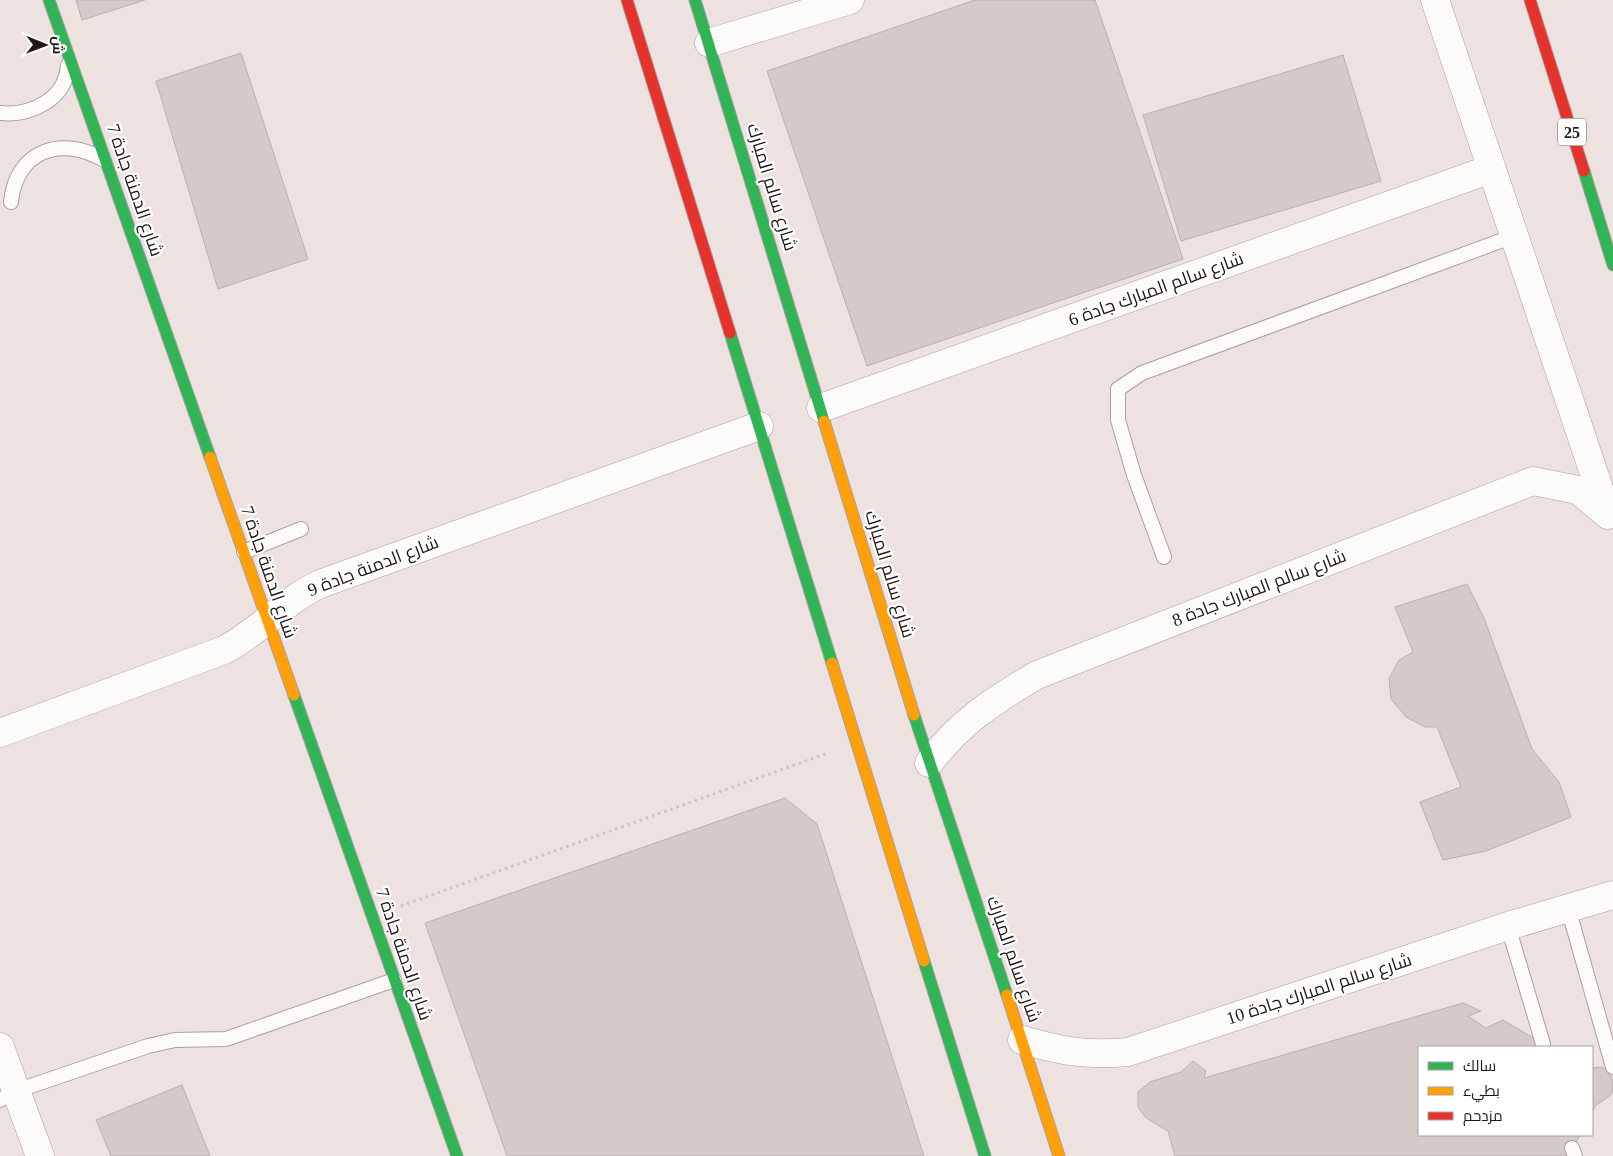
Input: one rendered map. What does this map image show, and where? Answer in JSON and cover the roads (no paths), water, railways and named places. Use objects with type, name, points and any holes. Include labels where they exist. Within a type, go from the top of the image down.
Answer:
[{"type":"main road","name":"شارع الدمنة جادة 7","points":[[49,0],[457,1156]]},
{"type":"main road","points":[[627,0],[985,1156]]},
{"type":"main road","name":"شارع سالم المبارك","points":[[695,0],[929,763],[1022,1040],[1058,1156]]},
{"type":"main road","name":"25","points":[[1530,0],[1613,265]]},
{"type":"street","points":[[709,43],[850,0]]},
{"type":"street","points":[[1435,0],[1610,523]]},
{"type":"street","name":"شارع سالم المبارك جادة 6","points":[[821,408],[1491,169]]},
{"type":"street","name":"شارع الدمنة جادة 9","points":[[0,733],[224,650],[254,632],[292,599],[320,584],[759,426]]},
{"type":"street","name":"شارع سالم المبارك جادة 8","points":[[929,763],[947,740],[985,706],[1037,674],[1533,481],[1578,490],[1610,523]]},
{"type":"street","name":"شارع سالم المبارك جادة 10","points":[[1022,1040],[1066,1052],[1096,1055],[1128,1052],[1508,926],[1613,895]]},
{"type":"street","points":[[0,1047],[8,1096],[40,1156]]},
{"type":"lane","points":[[0,113],[15,114],[30,111],[43,105],[55,96],[63,83],[68,69],[68,55]]},
{"type":"lane","points":[[11,202],[14,184],[22,169],[30,160],[50,149],[73,147],[85,150],[106,162]]},
{"type":"lane","points":[[1164,557],[1134,475],[1118,420],[1118,389],[1142,374],[1514,236]]},
{"type":"lane","points":[[244,552],[301,529]]},
{"type":"lane","points":[[1568,908],[1613,1068]]},
{"type":"lane","points":[[1508,926],[1543,1044]]},
{"type":"lane","points":[[8,1096],[148,1046],[175,1040],[226,1039],[394,980]]}]
